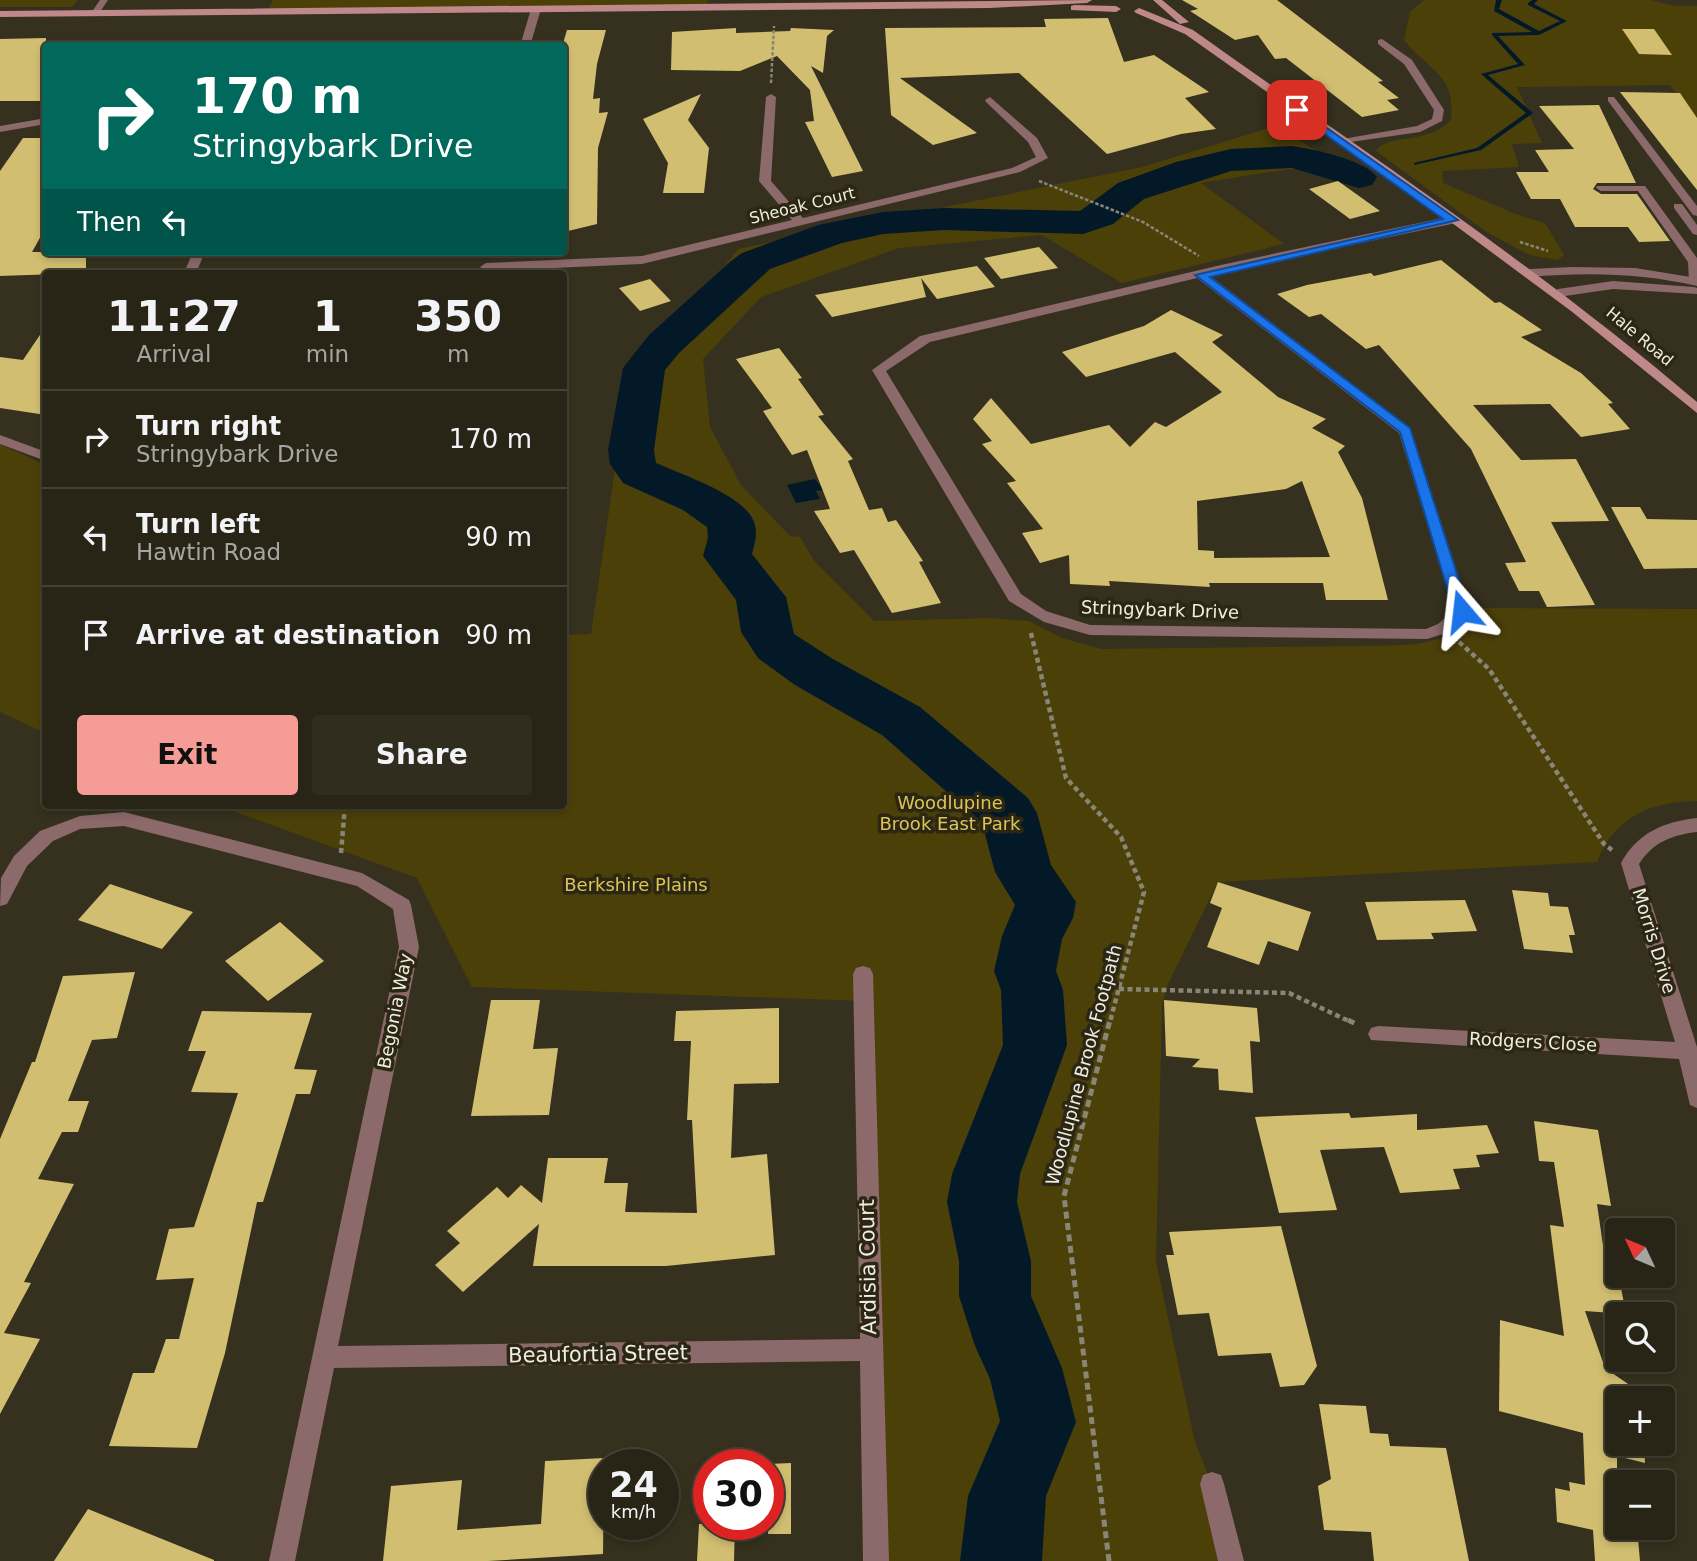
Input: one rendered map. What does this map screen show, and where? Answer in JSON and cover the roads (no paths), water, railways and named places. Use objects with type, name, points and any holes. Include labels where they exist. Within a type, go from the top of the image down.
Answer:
[{"type":"main road","points":[[0,14],[775,7],[819,4],[990,5],[1087,0]]},
{"type":"main road","points":[[1104,0],[1116,9]]},
{"type":"main road","points":[[1139,11],[1152,7],[1157,1],[1183,21],[1189,32]]},
{"type":"main road","points":[[990,5],[1013,9],[1139,11],[1189,32]]},
{"type":"main road","name":"Hale Road","points":[[1189,32],[1558,293],[1626,346],[1697,409]]},
{"type":"street","points":[[526,42],[536,9]]},
{"type":"street","points":[[1341,142],[1420,129],[1437,121],[1439,110],[1408,62],[1382,42]]},
{"type":"street","points":[[771,97],[765,181],[800,222]]},
{"type":"street","name":"Sheoak Court","points":[[486,270],[642,260],[1016,170],[1042,158],[1034,140],[990,100]]},
{"type":"street","points":[[0,130],[42,122]]},
{"type":"street","name":"Stringybark Drive","points":[[1201,275],[1405,430],[1462,611],[1444,628],[1405,635],[1090,630],[1052,620],[1025,606],[1016,597],[879,370],[925,339],[1221,269],[1452,220]]},
{"type":"street","points":[[1530,273],[1592,269],[1696,285]]},
{"type":"street","points":[[1558,293],[1613,285],[1696,285]]},
{"type":"street","points":[[0,439],[42,455]]},
{"type":"street","name":"Begonia Way","points":[[0,899],[12,872],[31,846],[61,827],[95,818],[124,819],[362,880],[402,905],[409,947],[282,1561]]},
{"type":"street","name":"Morris Drive","points":[[1697,825],[1671,828],[1656,834],[1640,846],[1630,863],[1688,1051],[1697,1099]]},
{"type":"street","name":"Ardisia Court","points":[[863,974],[876,1561]]},
{"type":"street","name":"Rodgers Close","points":[[1378,1034],[1688,1051]]},
{"type":"street","name":"Beaufortia Street","points":[[326,1357],[870,1350]]},
{"type":"street","points":[[1212,1484],[1231,1561]]},
{"type":"lane","points":[[95,13],[104,0]]},
{"type":"lane","points":[[1611,99],[1697,214]]},
{"type":"lane","points":[[1628,138],[1697,232]]},
{"type":"lane","points":[[1601,188],[1641,188],[1694,262],[1696,285]]},
{"type":"water","points":[[815,479],[824,490],[816,491],[820,499],[796,503],[787,485]]},
{"type":"waterway","points":[[1499,0],[1496,10],[1539,33]]},
{"type":"waterway","points":[[1535,0],[1530,4],[1564,21],[1539,33]]},
{"type":"waterway","points":[[1416,164],[1479,149],[1530,113],[1484,74],[1522,65],[1494,34],[1539,33]]},
{"type":"waterway","points":[[1001,1561],[1007,1496],[1038,1422],[1025,1368],[1012,1346],[995,1296],[995,1261],[982,1202],[986,1174],[1035,1045],[1032,990],[1025,971],[1032,936],[1043,918],[1046,902],[1024,872],[1008,813],[901,721],[814,672],[776,646],[767,632],[761,597],[727,556],[732,538],[730,521],[700,500],[639,473],[633,464],[631,450],[644,368],[664,344],[756,261],[832,233],[883,223],[944,219],[1083,223],[1099,216],[1131,191],[1189,170],[1252,157],[1301,158],[1359,177]]},
{"type":"park label","name":"Woodlupine Brook East Park","points":[[950,813]]},
{"type":"park label","name":"Berkshire Plains","points":[[636,885]]}]
